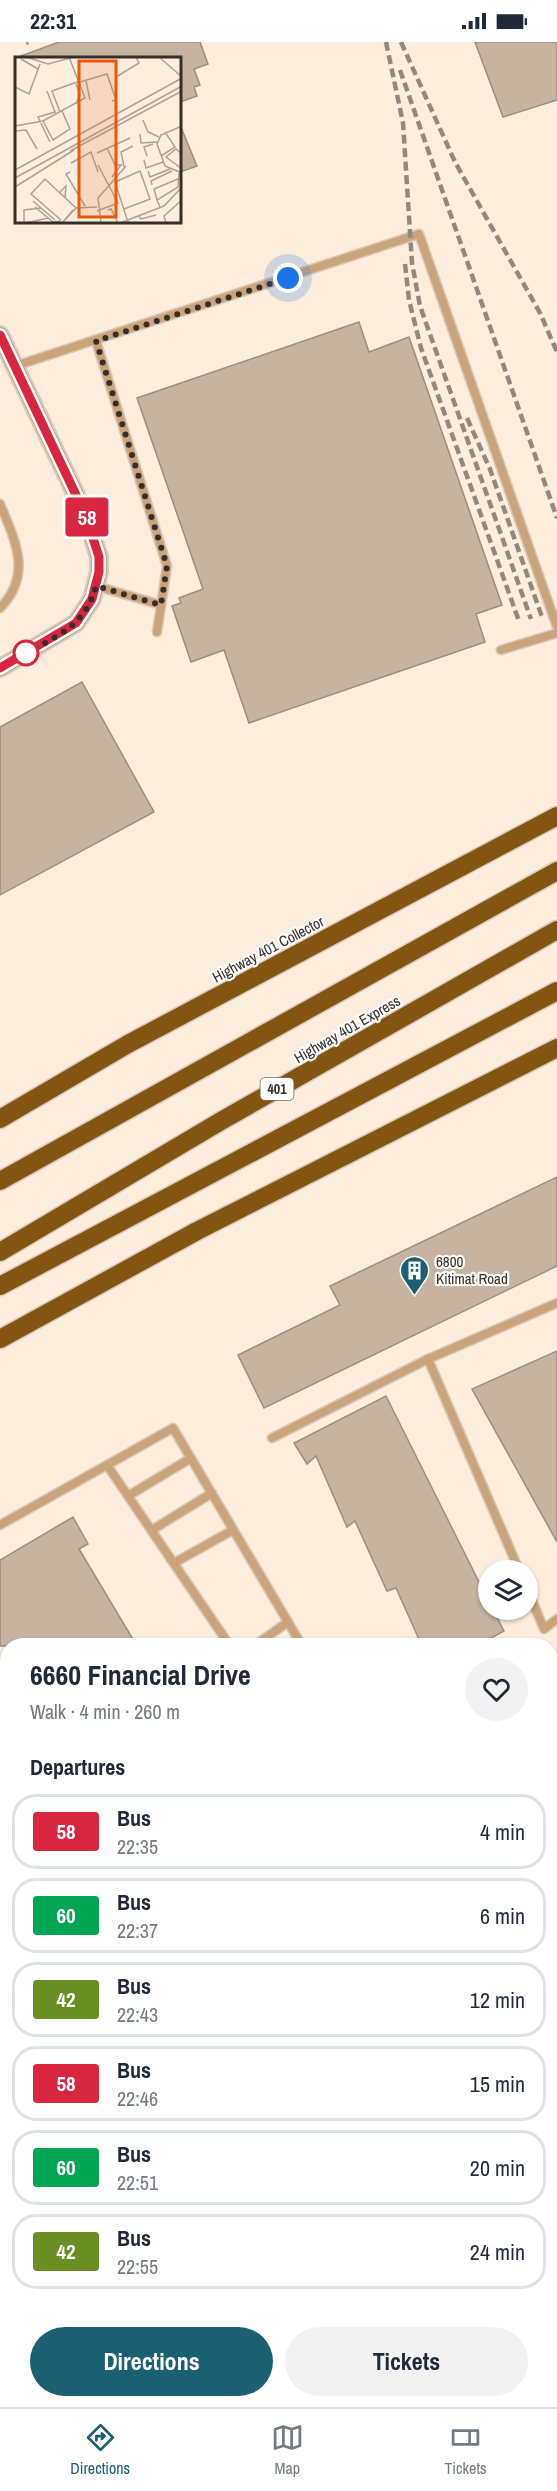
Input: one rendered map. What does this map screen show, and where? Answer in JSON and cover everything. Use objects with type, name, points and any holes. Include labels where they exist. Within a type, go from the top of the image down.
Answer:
[{"type":"highway","name":"Highway 401 Collector","points":[[0,1119],[128,1044],[557,816]]},
{"type":"highway","points":[[0,1181],[557,871]]},
{"type":"highway","name":"Highway 401 Express","points":[[0,1252],[221,1121],[557,930]]},
{"type":"highway","points":[[0,1286],[557,991]]},
{"type":"highway","points":[[0,1339],[197,1231],[557,1047]]},
{"type":"highway","points":[[0,1349],[197,1231]]},
{"type":"street","points":[[0,335],[4,351],[15,366],[86,516],[99,557],[99,572],[88,609],[76,623],[0,668]]},
{"type":"lane","points":[[15,366],[419,234],[557,627]]},
{"type":"lane","points":[[96,341],[167,566],[157,632]]},
{"type":"lane","points":[[0,504],[18,549],[17,583],[0,608]]},
{"type":"lane","points":[[96,586],[161,605]]},
{"type":"lane","points":[[501,650],[557,633]]},
{"type":"lane","points":[[272,1438],[428,1359],[557,1303]]},
{"type":"lane","points":[[428,1359],[515,1560]]},
{"type":"lane","points":[[0,1525],[173,1428],[297,1638]]},
{"type":"lane","points":[[128,1496],[191,1458]]},
{"type":"lane","points":[[107,1465],[225,1638]]},
{"type":"lane","points":[[152,1530],[212,1493]]},
{"type":"lane","points":[[174,1563],[233,1530]]},
{"type":"lane","points":[[538,1615],[544,1629],[557,1619]]},
{"type":"lane","points":[[265,1638],[288,1622]]},
{"type":"path","points":[[27,42],[29,48]]},
{"type":"building","points":[[59,42],[200,42],[208,64],[194,69],[200,85],[194,87],[197,96],[182,101],[182,57],[18,57]]},
{"type":"building","points":[[475,42],[557,42],[557,100],[503,117]]},
{"type":"building","points":[[182,130],[197,166],[182,171]]},
{"type":"building","points":[[359,322],[369,352],[409,337],[502,605],[476,614],[485,642],[249,723],[224,650],[191,662],[172,606],[181,603],[179,598],[203,589],[137,398]]},
{"type":"building","points":[[82,682],[154,812],[0,895],[0,727]]},
{"type":"building","name":"6800 Kitimat Road","points":[[557,1177],[557,1266],[264,1408],[238,1355],[340,1305],[330,1286]]},
{"type":"building","points":[[557,1351],[557,1542],[472,1389]]},
{"type":"building","points":[[386,1396],[478,1580],[478,1620],[498,1620],[504,1631],[491,1638],[418,1638],[396,1588],[387,1591],[355,1521],[347,1527],[316,1456],[307,1464],[294,1443]]},
{"type":"building","points":[[73,1517],[88,1544],[79,1549],[132,1638],[0,1638],[0,1560]]},
{"type":"railway","points":[[386,42],[403,123],[412,263],[420,306],[531,619]]},
{"type":"railway","points":[[401,42],[455,162],[540,313],[557,352]]},
{"type":"railway","points":[[400,70],[557,518]]},
{"type":"railway","points":[[405,264],[409,300],[421,348],[519,621]]},
{"type":"railway","points":[[467,418],[490,469],[542,617]]},
{"type":"bus line","name":"58","points":[[0,335],[86,516],[99,557],[99,572],[92,599],[88,609],[76,623],[0,668]]},
{"type":"place","name":"6800 Kitimat Road","points":[[415,1296]]},
{"type":"route","points":[[26,653],[76,623],[88,609],[96,586],[161,605],[167,566],[96,341],[288,278]]}]
